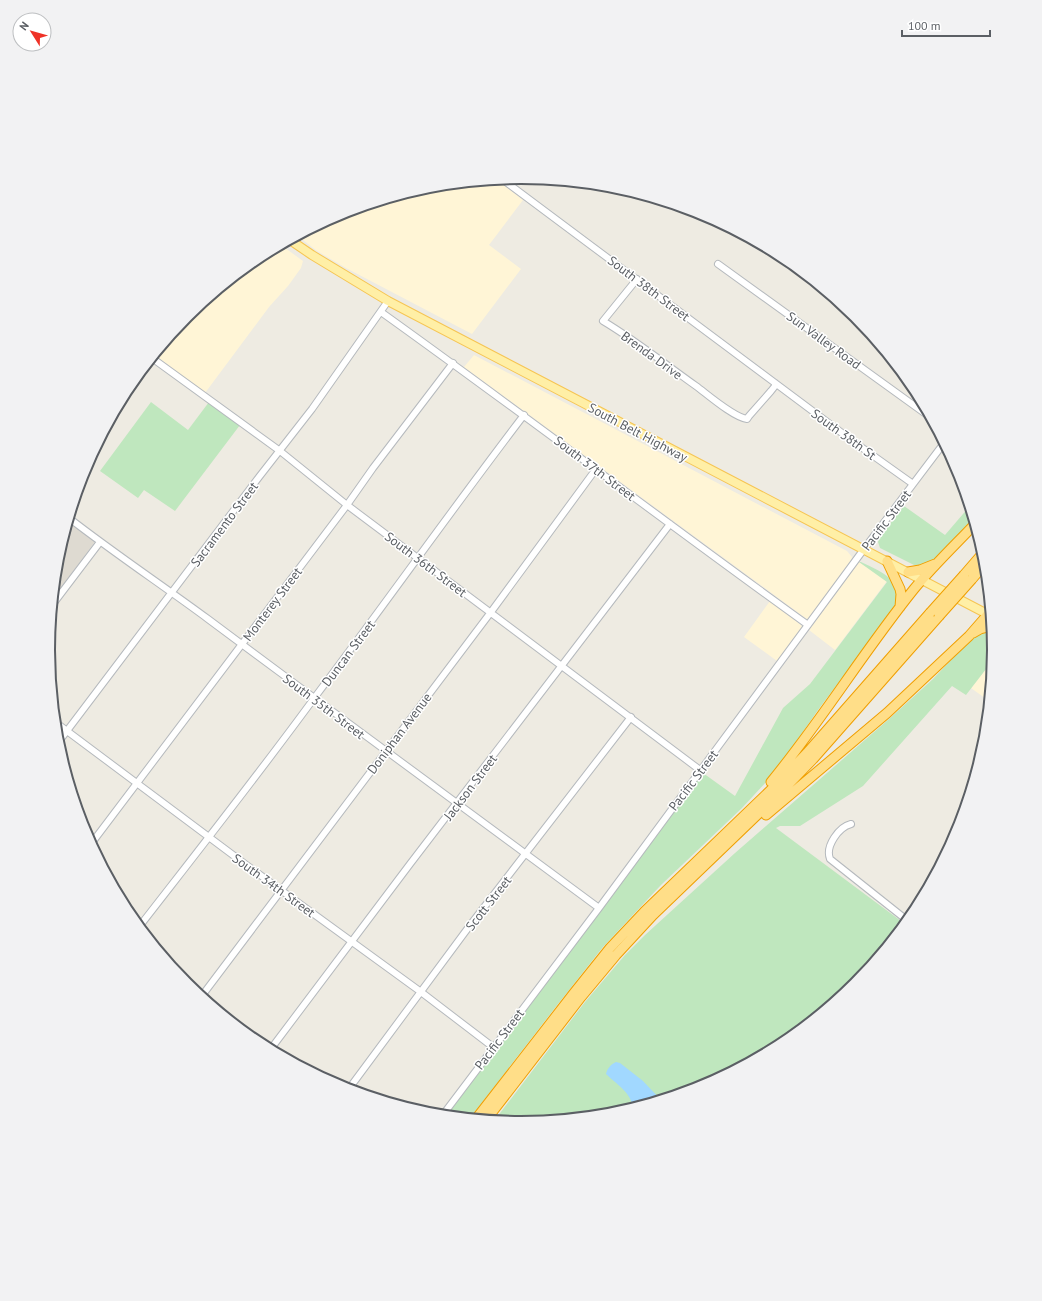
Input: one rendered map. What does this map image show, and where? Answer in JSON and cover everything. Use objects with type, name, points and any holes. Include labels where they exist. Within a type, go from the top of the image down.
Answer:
[{"type":"highway","points":[[739,822],[785,765],[862,658],[922,580],[971,529]]},
{"type":"highway","points":[[887,561],[900,589],[900,608]]},
{"type":"highway","points":[[489,1116],[581,997],[616,955],[653,915],[776,798],[813,759],[939,616],[978,561]]},
{"type":"highway","points":[[908,572],[920,570],[938,563]]},
{"type":"highway","points":[[479,1115],[610,948],[644,912],[739,822],[807,753],[930,613],[968,577],[979,569]]},
{"type":"highway","points":[[722,849],[748,832],[779,803],[887,713],[986,618]]},
{"type":"highway","points":[[969,636],[980,629],[986,627]]},
{"type":"main road","name":"South Belt Highway","points":[[295,243],[388,301],[985,612]]},
{"type":"street","name":"South 38th Street","points":[[509,184],[775,383]]},
{"type":"street","name":"Sun Valley Road","points":[[718,264],[919,409]]},
{"type":"street","name":"Brenda Drive","points":[[637,279],[603,321],[623,333],[734,414],[742,418],[747,419],[775,386],[775,383]]},
{"type":"street","name":"Sacramento Street","points":[[63,736],[171,593],[312,410],[388,301]]},
{"type":"street","name":"South 37th Street","points":[[381,312],[524,415],[808,625]]},
{"type":"street","name":"South 36th Street","points":[[156,361],[280,451],[347,505],[700,770]]},
{"type":"street","name":"Monterey Street","points":[[95,839],[453,363]]},
{"type":"street","name":"South 38th St","points":[[775,383],[913,484]]},
{"type":"street","name":"Duncan Street","points":[[143,922],[314,699],[458,502],[524,415]]},
{"type":"street","name":"Pacific Street","points":[[446,1111],[599,908],[941,447]]},
{"type":"street","name":"Doniphan Avenue","points":[[204,992],[280,890],[491,612],[596,469]]},
{"type":"street","name":"South 35th Street","points":[[74,522],[599,908]]},
{"type":"street","name":"Jackson Street","points":[[274,1045],[670,524]]},
{"type":"street","points":[[58,597],[100,542]]},
{"type":"street","name":"Scott Street","points":[[352,1085],[471,924],[631,718]]},
{"type":"street","name":"South 34th Street","points":[[62,727],[208,837],[421,992],[493,1047]]},
{"type":"street","points":[[851,824],[846,825],[834,839],[829,849],[830,859],[903,917]]},
{"type":"shaded area","points":[[503,185],[523,200],[489,245],[521,269],[472,334],[346,268],[317,251],[302,240],[343,220],[400,200],[460,188]]},
{"type":"shaded area","points":[[286,248],[303,261],[301,268],[288,286],[269,307],[205,393],[159,358],[191,321],[214,300],[262,263]]},
{"type":"shaded area","points":[[474,355],[847,551],[852,557],[851,561],[807,619],[464,367]]},
{"type":"shaded area","points":[[73,524],[95,541],[59,591],[64,560]]},
{"type":"shaded area","points":[[859,562],[887,581],[835,650],[809,630]]},
{"type":"shaded area","points":[[770,601],[802,626],[777,661],[744,637]]},
{"type":"shaded area","points":[[986,668],[984,698],[971,688]]},
{"type":"green space","points":[[151,402],[188,430],[209,402],[240,425],[175,511],[144,490],[138,498],[100,471]]},
{"type":"green space","points":[[904,506],[945,535],[965,511],[969,524],[934,561],[918,567],[880,548],[878,542],[880,536]]},
{"type":"green space","points":[[859,562],[878,570],[894,582],[899,593],[896,606],[818,710],[768,780],[742,808],[661,885],[603,947],[473,1114],[449,1111],[703,773],[735,796],[783,708],[810,684],[887,582]]},
{"type":"green space","points":[[986,630],[986,669],[966,695],[952,686],[863,786],[800,826],[780,826],[776,828],[900,920],[891,934],[851,980],[805,1020],[780,1038],[727,1068],[671,1092],[642,1101],[582,1113],[551,1116],[498,1116],[585,1002],[625,955],[735,853],[933,679],[972,638],[981,631]]},
{"type":"water","points":[[616,1062],[620,1063],[643,1081],[657,1096],[632,1103],[626,1093],[606,1074],[607,1070]]}]
